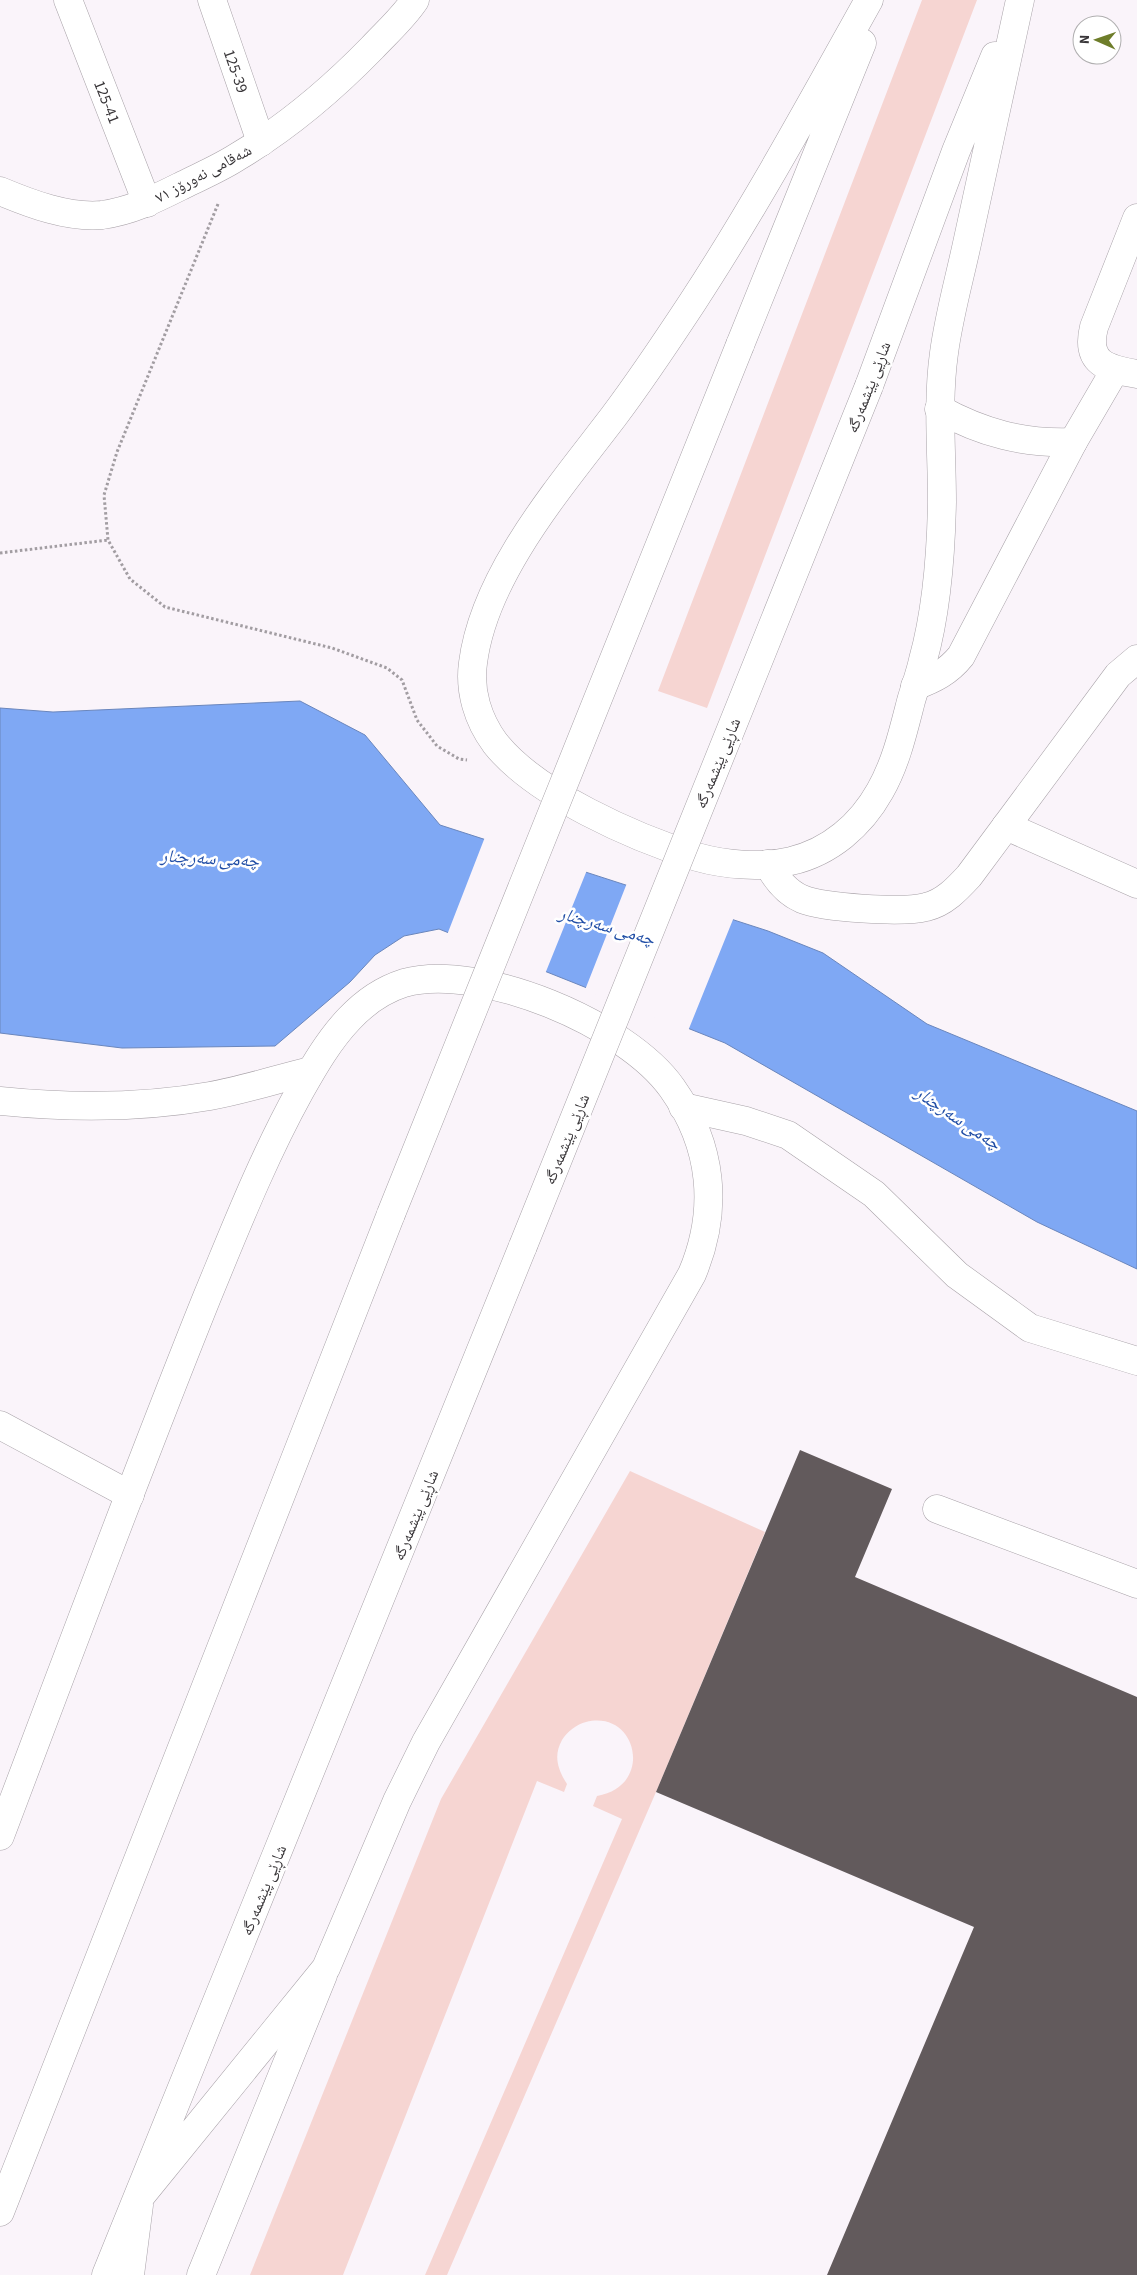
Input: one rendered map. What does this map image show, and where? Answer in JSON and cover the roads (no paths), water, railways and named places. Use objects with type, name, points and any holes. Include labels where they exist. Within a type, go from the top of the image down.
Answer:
[{"type":"main road","name":"125-41","points":[[68,0],[147,204]]},
{"type":"main road","name":"125-39","points":[[212,0],[261,142]]},
{"type":"main road","points":[[869,0],[746,217],[692,304],[625,401],[552,495],[530,528],[494,596],[474,656],[472,684],[474,698],[486,728],[494,741],[514,763],[568,800],[615,825],[700,858],[746,864],[768,864],[790,862],[814,853],[851,831],[876,799],[895,759],[928,634],[939,556],[942,500],[939,409],[944,348],[1019,0]]},
{"type":"main road","points":[[0,2212],[391,1214],[880,0]]},
{"type":"main road","name":"شاڕێی پێشمەرگە","points":[[106,2275],[140,2197],[869,386],[956,151],[1019,0]]},
{"type":"main road","name":"شەقامی نەورۆز ٧١","points":[[0,192],[26,202],[74,214],[101,215],[147,204],[237,158],[261,142],[329,88],[407,4]]},
{"type":"main road","points":[[915,686],[941,676],[952,667],[960,656],[1089,416],[1126,372],[1106,366],[1096,356],[1092,350],[1092,335],[1137,218]]},
{"type":"main road","points":[[939,409],[967,424],[1004,437],[1050,443],[1074,442]]},
{"type":"main road","points":[[768,864],[776,879],[789,892],[803,899],[824,904],[910,910],[928,907],[952,894],[969,876],[1118,675],[1137,659]]},
{"type":"main road","points":[[1006,826],[1137,884]]},
{"type":"main road","points":[[0,1836],[130,1495],[264,1158],[310,1071],[347,1021],[371,999],[401,984],[447,979],[478,982],[546,1002],[582,1019],[631,1049],[657,1070],[671,1087],[683,1107],[700,1145],[706,1166],[709,1216],[702,1249],[687,1283],[426,1742],[397,1801],[326,1968],[201,2275]]},
{"type":"main road","points":[[0,1101],[89,1105],[150,1103],[210,1096],[310,1071]]},
{"type":"main road","points":[[683,1107],[746,1121],[788,1136],[874,1194],[957,1275],[1030,1328],[1137,1361]]},
{"type":"main road","points":[[0,1425],[130,1495]]},
{"type":"main road","points":[[936,1509],[1137,1584]]},
{"type":"main road","points":[[130,2275],[140,2197],[326,1968]]},
{"type":"water","name":"چەمی سەرچنار","points":[[300,701],[365,735],[440,825],[768,931],[823,953],[927,1024],[1137,1111],[1137,1269],[1037,1222],[725,1043],[439,929],[404,936],[375,955],[350,982],[275,1046],[122,1048],[0,1033],[0,708],[53,712]]}]
